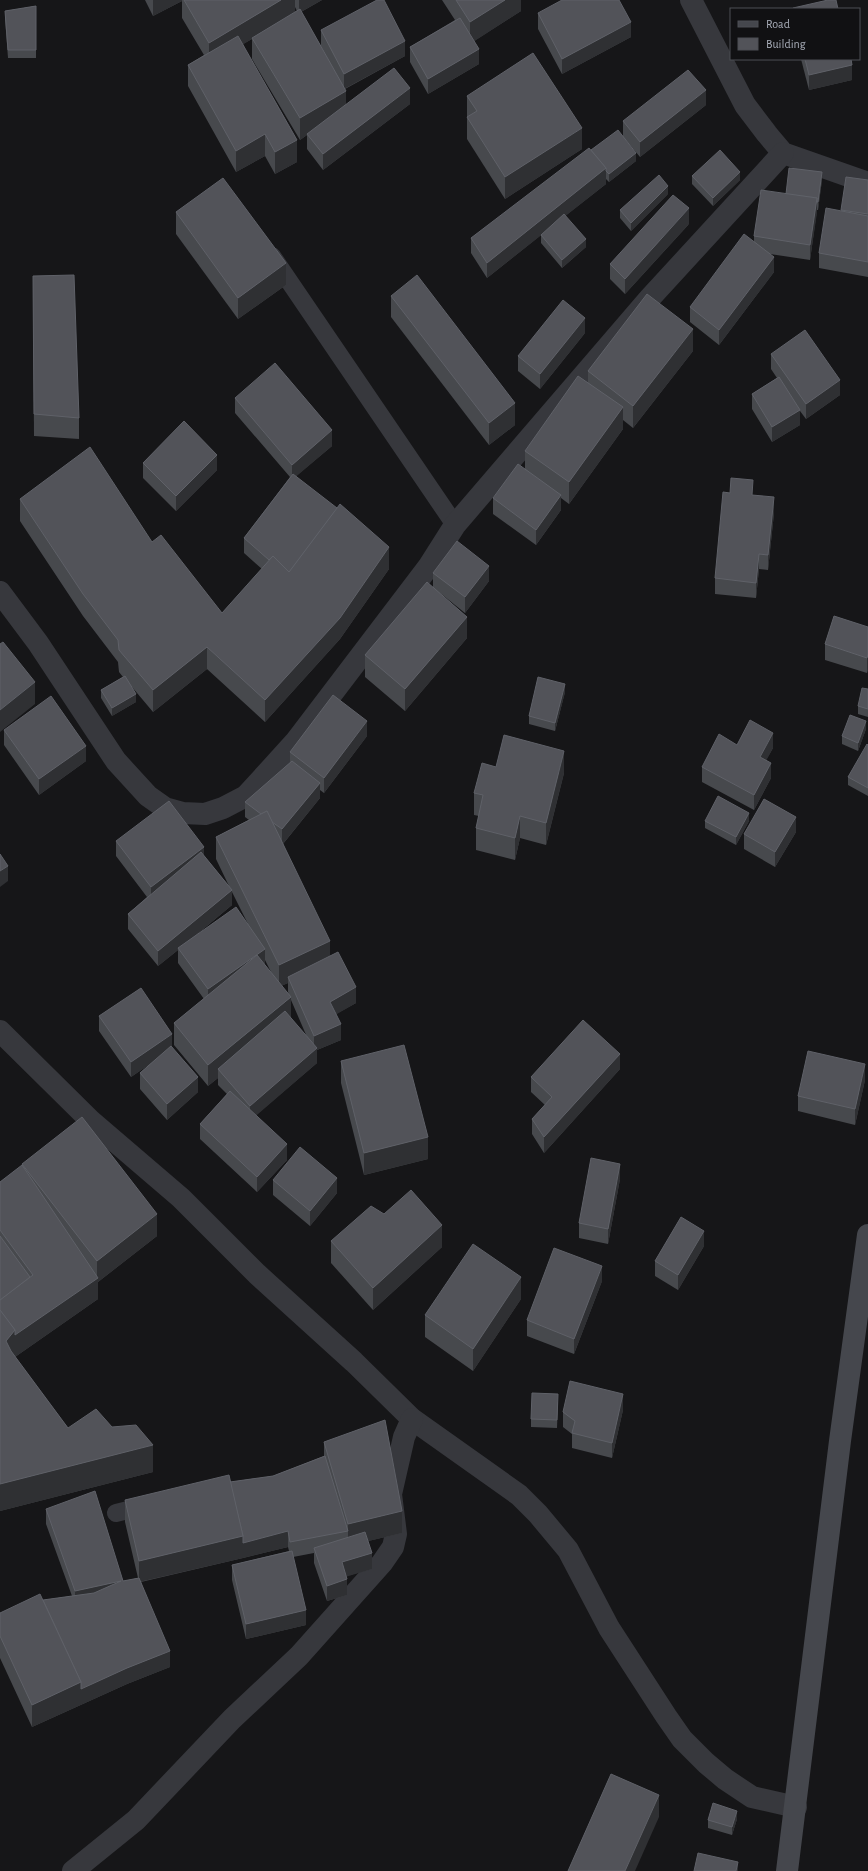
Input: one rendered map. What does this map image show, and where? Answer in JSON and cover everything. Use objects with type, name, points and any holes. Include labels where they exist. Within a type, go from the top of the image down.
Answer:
[{"type":"street","points":[[691,0],[745,105],[783,153],[868,183]]},
{"type":"street","points":[[0,592],[38,644],[116,761],[148,796],[165,808],[183,813],[205,814],[223,808],[246,796],[296,742],[429,566],[455,525],[649,299],[783,153]]},
{"type":"street","points":[[0,1031],[90,1120],[181,1198],[257,1274],[354,1362],[412,1419],[519,1495],[538,1514],[568,1550],[610,1628],[682,1739],[725,1779],[752,1797],[796,1807]]},
{"type":"street","points":[[72,1134],[90,1120]]},
{"type":"street","points":[[787,1871],[840,1441],[868,1235]]},
{"type":"street","points":[[73,1871],[136,1820],[232,1719],[299,1656],[379,1568],[393,1548],[396,1534],[391,1494],[393,1451],[404,1436],[412,1419]]},
{"type":"lane","points":[[264,245],[455,525]]},
{"type":"lane","points":[[116,1513],[162,1502]]},
{"type":"building","points":[[184,0],[281,0],[209,43]]},
{"type":"building","points":[[377,0],[384,0],[405,41],[344,74],[321,30]]},
{"type":"building","points":[[456,0],[505,0],[470,22]]},
{"type":"building","points":[[562,0],[619,0],[631,22],[562,59],[538,13]]},
{"type":"building","points":[[828,0],[836,0],[838,8],[793,8]]},
{"type":"building","points":[[36,6],[36,50],[8,50],[5,11]]},
{"type":"building","points":[[300,9],[346,91],[300,118],[252,38]]},
{"type":"building","points":[[460,18],[479,49],[428,79],[410,47]]},
{"type":"building","points":[[238,36],[297,140],[275,152],[265,134],[236,151],[188,65]]},
{"type":"building","points":[[533,53],[582,128],[505,177],[467,117],[477,111],[467,96]]},
{"type":"building","points":[[805,60],[851,60],[852,65],[809,75]]},
{"type":"building","points":[[394,68],[410,88],[323,154],[307,134]]},
{"type":"building","points":[[688,70],[706,90],[640,142],[623,121]]},
{"type":"building","points":[[618,130],[636,153],[609,174],[591,150]]},
{"type":"building","points":[[589,148],[606,168],[487,263],[471,238]]},
{"type":"building","points":[[720,150],[740,172],[713,198],[692,176]]},
{"type":"building","points":[[789,168],[822,172],[818,202],[817,198],[786,194]]},
{"type":"building","points":[[659,175],[668,186],[631,223],[620,210]]},
{"type":"building","points":[[846,177],[868,180],[868,214],[841,210]]},
{"type":"building","points":[[223,178],[286,263],[238,298],[176,212]]},
{"type":"building","points":[[761,190],[817,198],[810,245],[754,236]]},
{"type":"building","points":[[673,195],[689,208],[625,279],[610,264]]},
{"type":"building","points":[[826,208],[868,216],[868,262],[819,253]]},
{"type":"building","points":[[564,214],[586,239],[562,260],[541,235]]},
{"type":"building","points":[[744,234],[774,257],[719,330],[690,307]]},
{"type":"building","points":[[74,275],[79,418],[34,414],[33,276]]},
{"type":"building","points":[[417,275],[515,403],[489,423],[391,296]]},
{"type":"building","points":[[647,294],[693,329],[633,406],[588,371]]},
{"type":"building","points":[[563,300],[585,318],[540,374],[518,356]]},
{"type":"building","points":[[805,330],[840,380],[806,404],[771,354]]},
{"type":"building","points":[[275,363],[332,430],[292,465],[235,398]]},
{"type":"building","points":[[578,376],[623,407],[569,482],[525,451]]},
{"type":"building","points":[[779,377],[800,410],[772,427],[752,394]]},
{"type":"building","points":[[184,421],[217,455],[176,496],[143,463]]},
{"type":"building","points":[[90,447],[152,542],[161,535],[222,613],[273,556],[289,572],[340,504],[389,547],[340,618],[265,700],[207,647],[153,690],[119,650],[118,640],[83,594],[20,499]]},
{"type":"building","points":[[518,464],[561,495],[536,530],[493,498]]},
{"type":"building","points":[[293,474],[337,508],[289,572],[273,556],[269,560],[244,538]]},
{"type":"building","points":[[731,478],[753,480],[752,495],[774,497],[768,555],[759,554],[756,583],[715,578],[723,492],[730,493]]},
{"type":"building","points":[[457,541],[489,566],[465,597],[433,573]]},
{"type":"building","points":[[427,582],[467,617],[405,689],[365,655]]},
{"type":"building","points":[[834,616],[868,627],[867,658],[825,644]]},
{"type":"building","points":[[3,642],[35,682],[0,710],[0,644]]},
{"type":"building","points":[[125,676],[136,694],[112,708],[101,690]]},
{"type":"building","points":[[538,677],[565,684],[555,723],[529,716]]},
{"type":"building","points":[[862,688],[868,689],[868,709],[858,706]]},
{"type":"building","points":[[333,695],[367,721],[324,778],[290,752]]},
{"type":"building","points":[[51,696],[86,746],[39,779],[4,730]]},
{"type":"building","points":[[850,715],[866,721],[858,743],[842,736]]},
{"type":"building","points":[[750,720],[773,733],[760,757],[771,763],[754,795],[702,767],[719,734],[737,745]]},
{"type":"building","points":[[504,735],[564,751],[546,823],[520,816],[515,838],[476,828],[483,795],[474,793],[482,763],[496,767]]},
{"type":"building","points":[[867,744],[868,745],[868,788],[848,777]]},
{"type":"building","points":[[292,761],[320,783],[282,829],[272,822],[267,811],[261,814],[245,802]]},
{"type":"building","points":[[718,796],[749,813],[736,837],[705,821]]},
{"type":"building","points":[[764,799],[796,817],[775,852],[744,834]]},
{"type":"building","points":[[169,801],[204,847],[151,887],[116,841]]},
{"type":"building","points":[[267,811],[330,941],[279,965],[216,837]]},
{"type":"building","points":[[201,852],[232,890],[158,951],[128,914]]},
{"type":"building","points":[[0,854],[8,866],[0,871]]},
{"type":"building","points":[[236,907],[265,949],[208,989],[178,948]]},
{"type":"building","points":[[338,952],[356,987],[330,1002],[341,1024],[314,1036],[288,977]]},
{"type":"building","points":[[257,955],[291,997],[208,1065],[174,1023]]},
{"type":"building","points":[[141,988],[172,1034],[131,1062],[99,1016]]},
{"type":"building","points":[[285,1011],[317,1048],[250,1106],[218,1069]]},
{"type":"building","points":[[583,1020],[620,1054],[544,1137],[532,1119],[552,1097],[531,1077]]},
{"type":"building","points":[[404,1045],[428,1137],[364,1153],[341,1061]]},
{"type":"building","points":[[171,1046],[198,1077],[167,1104],[140,1073]]},
{"type":"building","points":[[808,1051],[865,1064],[855,1109],[798,1096]]},
{"type":"building","points":[[230,1091],[287,1144],[257,1177],[200,1124]]},
{"type":"building","points":[[82,1117],[157,1214],[97,1261],[22,1164]]},
{"type":"building","points":[[300,1147],[337,1178],[310,1211],[273,1180]]},
{"type":"building","points":[[591,1158],[620,1164],[608,1229],[579,1223]]},
{"type":"building","points":[[22,1165],[98,1278],[15,1335],[15,1330],[0,1310],[0,1300],[33,1275],[0,1230],[0,1182]]},
{"type":"building","points":[[411,1190],[442,1225],[373,1288],[331,1241],[371,1206],[384,1214]]},
{"type":"building","points":[[681,1217],[704,1231],[678,1275],[655,1261]]},
{"type":"building","points":[[0,1236],[30,1277],[0,1300]]},
{"type":"building","points":[[473,1244],[521,1277],[473,1349],[425,1315]]},
{"type":"building","points":[[554,1248],[602,1266],[574,1339],[527,1320]]},
{"type":"building","points":[[0,1310],[15,1330],[6,1341],[11,1351],[68,1428],[96,1409],[112,1427],[136,1425],[153,1445],[0,1484]]},
{"type":"building","points":[[570,1381],[623,1394],[612,1443],[572,1433],[575,1421],[563,1412]]},
{"type":"building","points":[[532,1393],[558,1394],[557,1420],[531,1419]]},
{"type":"building","points":[[385,1420],[402,1511],[348,1524],[324,1442]]},
{"type":"building","points":[[325,1456],[348,1531],[290,1542],[288,1531],[243,1543],[243,1536],[230,1482],[273,1476]]},
{"type":"building","points":[[229,1475],[243,1536],[139,1561],[125,1500]]},
{"type":"building","points":[[95,1491],[123,1581],[139,1578],[170,1651],[127,1668],[81,1689],[81,1682],[43,1600],[94,1593],[121,1581],[75,1591],[46,1509]]},
{"type":"building","points":[[365,1532],[372,1553],[342,1562],[347,1579],[327,1586],[314,1548]]},
{"type":"building","points":[[292,1551],[306,1610],[246,1624],[232,1565]]},
{"type":"building","points":[[40,1594],[81,1682],[32,1705],[0,1636],[0,1613]]},
{"type":"building","points":[[611,1774],[659,1795],[625,1871],[568,1871]]},
{"type":"building","points":[[713,1803],[737,1811],[732,1827],[708,1820]]},
{"type":"building","points":[[698,1853],[738,1862],[736,1871],[694,1871]]}]
